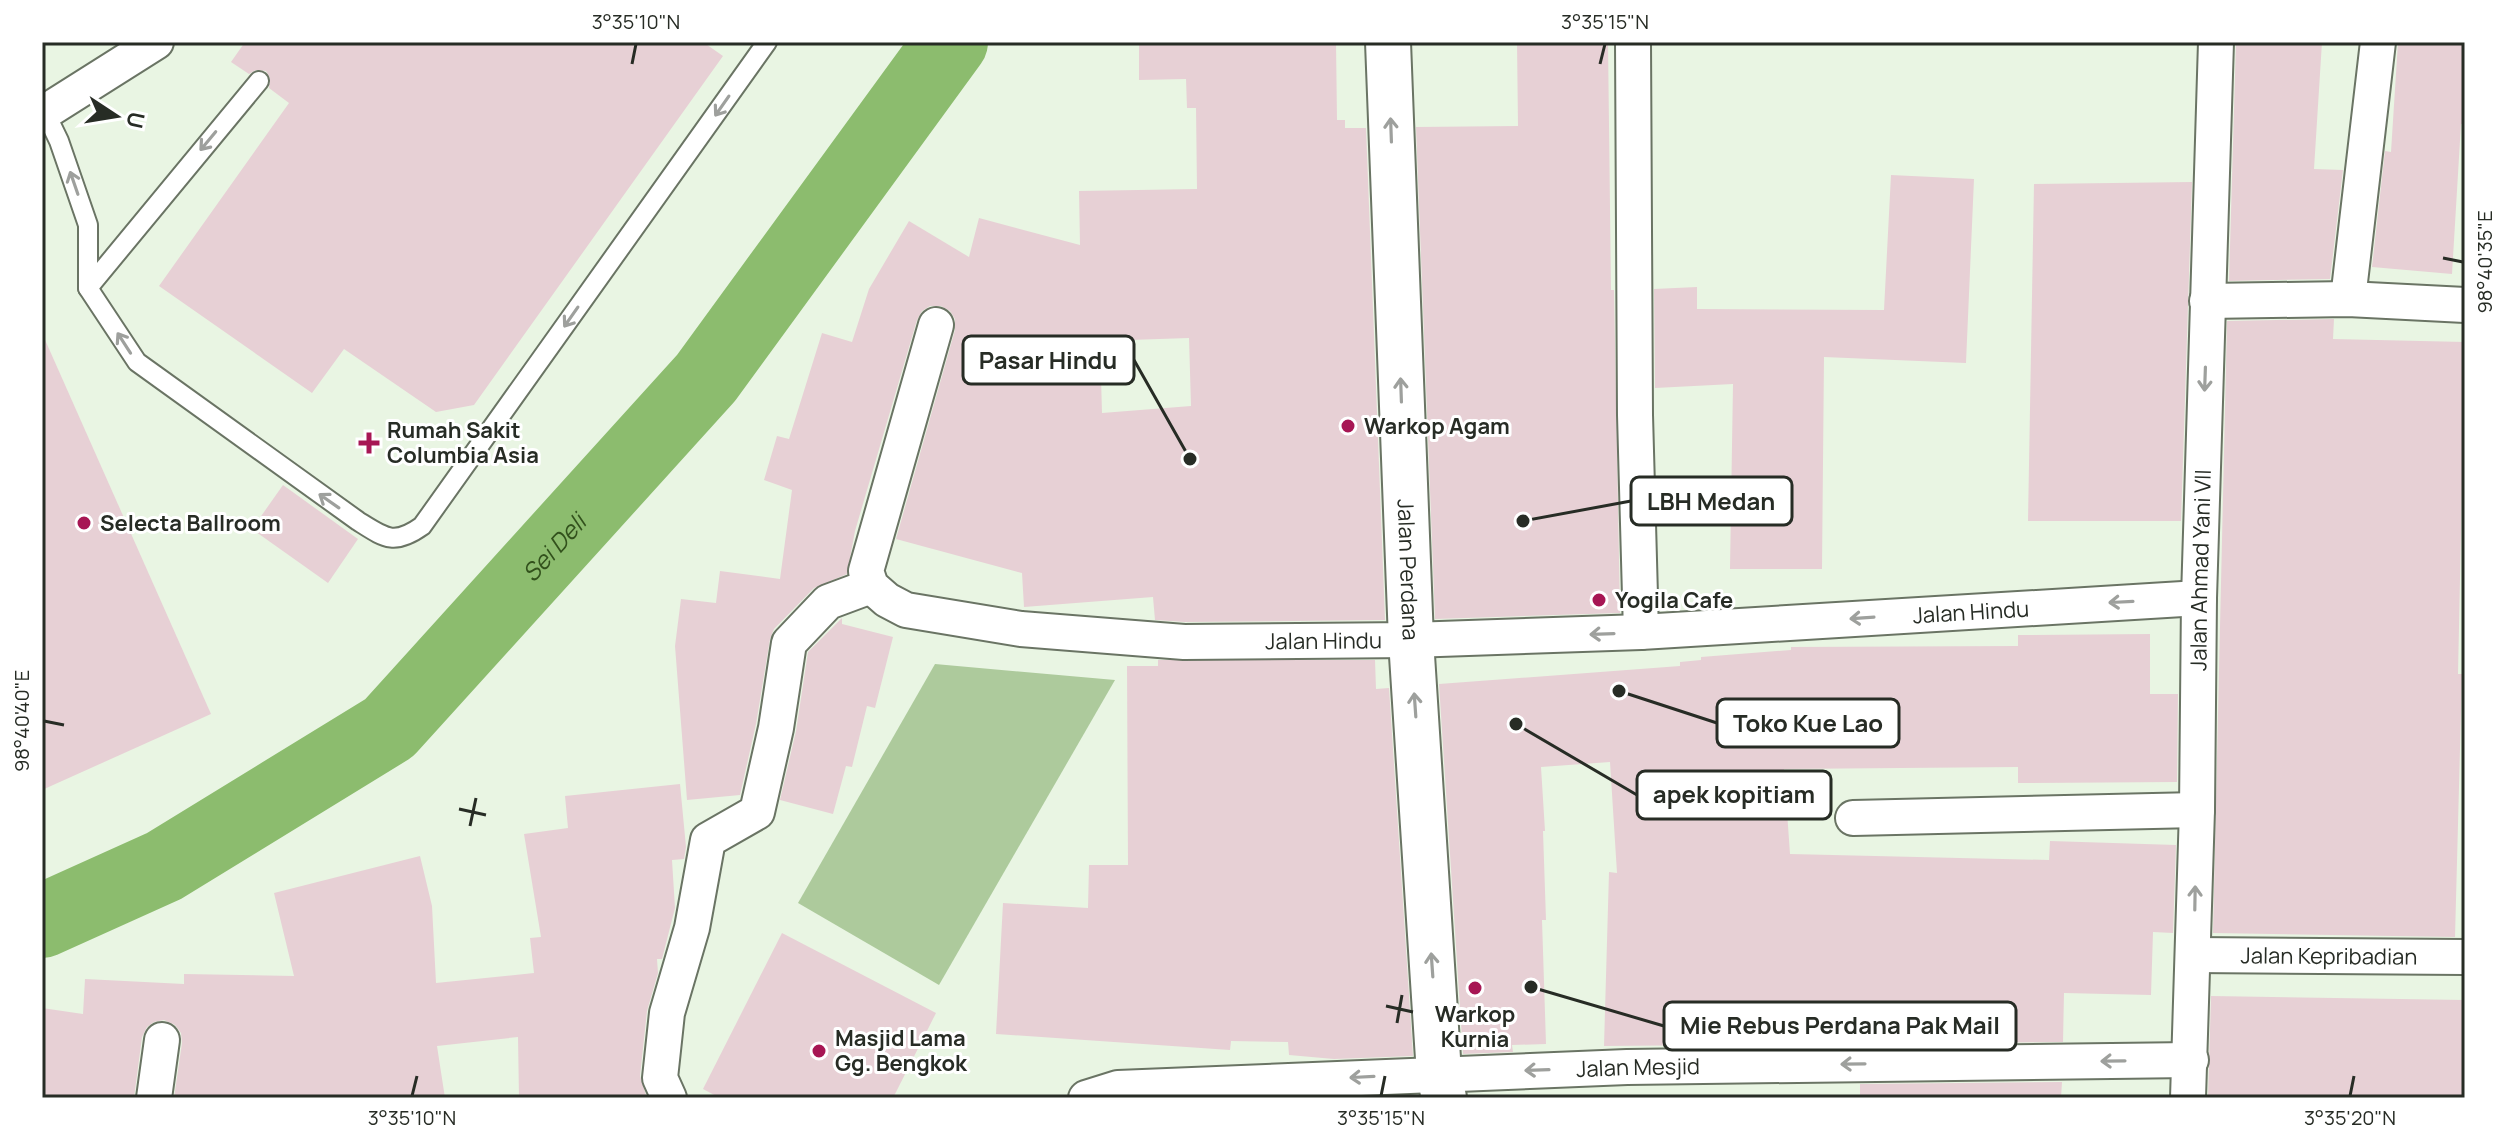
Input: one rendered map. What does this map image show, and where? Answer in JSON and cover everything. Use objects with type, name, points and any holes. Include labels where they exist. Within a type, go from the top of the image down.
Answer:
[{"type":"main road","name":"Jalan Perdana","points":[[1388,42],[1411,640],[1442,1086]]},
{"type":"street","points":[[43,113],[156,42]]},
{"type":"street","points":[[1633,42],[1635,415],[1641,632]]},
{"type":"street","name":"Jalan Ahmad Yani VII","points":[[2188,1098],[2216,42]]},
{"type":"street","points":[[2348,299],[2378,42]]},
{"type":"street","points":[[2207,301],[2348,299],[2465,305]]},
{"type":"street","points":[[669,1098],[660,1078],[667,1013],[692,928],[708,840],[757,812],[776,728],[789,643],[828,602],[871,586],[866,571],[936,325]]},
{"type":"street","name":"Jalan Hindu","points":[[871,586],[887,600],[906,610],[1021,629],[1184,642],[1411,640],[1641,632],[2199,598]]},
{"type":"street","points":[[1853,818],[2197,810]]},
{"type":"street","name":"Jalan Kepribadian","points":[[2193,955],[2465,957]]},
{"type":"street","points":[[154,1098],[162,1040]]},
{"type":"street","name":"Jalan Mesjid","points":[[1086,1098],[1118,1088],[1442,1086],[1627,1067],[2191,1060]]},
{"type":"lane","points":[[43,113],[59,141],[88,225],[88,288],[137,362],[358,521],[380,535],[396,539],[422,526],[767,42]]},
{"type":"lane","points":[[88,288],[259,81]]},
{"type":"green space","points":[[935,664],[1115,680],[939,985],[798,903]]},
{"type":"building","name":"Rumah Sakit Columbia Asia","points":[[245,42],[703,42],[723,56],[474,405],[436,412],[344,349],[312,393],[159,286],[289,103],[269,88],[270,78],[266,71],[256,70],[249,74],[231,62]]},
{"type":"building","points":[[1139,42],[1336,42],[1337,120],[1345,120],[1345,128],[1366,128],[1385,620],[1155,620],[1153,597],[1024,607],[1022,573],[896,539],[955,330],[955,319],[950,311],[941,306],[930,306],[922,311],[917,320],[855,531],[847,574],[814,588],[774,629],[770,639],[740,795],[687,800],[675,646],[681,599],[716,603],[720,571],[780,579],[792,490],[764,480],[777,436],[789,439],[822,333],[852,342],[869,289],[909,221],[969,257],[979,218],[1080,245],[1079,191],[1197,189],[1196,108],[1187,108],[1186,79],[1139,80]],"holes":[[[1189,338],[1191,406],[1102,413],[1100,341]]]},
{"type":"building","points":[[1517,42],[1608,42],[1620,613],[1435,619],[1416,127],[1518,126]]},
{"type":"building","points":[[2236,42],[2322,42],[2314,169],[2343,170],[2330,279],[2229,281]]},
{"type":"building","points":[[2398,42],[2465,42],[2465,124],[2461,124],[2452,274],[2372,267],[2385,151],[2391,152]]},
{"type":"building","points":[[1891,175],[1974,179],[1966,363],[1824,357],[1822,569],[1730,569],[1733,384],[1655,388],[1654,289],[1697,287],[1697,309],[1884,310]]},
{"type":"building","points":[[2192,182],[2181,521],[2028,521],[2034,184]]},
{"type":"building","points":[[2334,319],[2333,339],[2465,342],[2458,674],[2462,674],[2455,937],[2213,933],[2227,321]]},
{"type":"building","name":"Selecta Ballroom","points":[[42,333],[211,714],[42,790]]},
{"type":"building","points":[[283,485],[358,539],[328,583],[252,529]]},
{"type":"building","points":[[842,618],[842,624],[893,637],[875,708],[867,706],[852,767],[846,766],[833,814],[780,800],[796,731],[808,652]]},
{"type":"building","points":[[2150,634],[2150,694],[2178,694],[2177,782],[2018,783],[2018,767],[1784,769],[1790,854],[2049,860],[2050,841],[2176,845],[2173,933],[2153,932],[2151,995],[2064,993],[2063,1042],[1604,1046],[1609,872],[1617,873],[1610,762],[1541,767],[1545,831],[1546,920],[1542,920],[1546,1044],[1512,1045],[1513,1052],[1463,1054],[1439,684],[1680,666],[1680,662],[1701,660],[1701,657],[1791,650],[1791,647],[2018,646],[2018,635]]},
{"type":"building","points":[[1158,660],[1375,660],[1376,689],[1389,688],[1413,1056],[1334,1059],[1289,1055],[1288,1042],[1231,1041],[1230,1050],[996,1034],[1003,903],[1088,908],[1089,865],[1128,865],[1127,666],[1158,666]]},
{"type":"building","points":[[680,784],[686,847],[684,859],[672,860],[675,908],[662,959],[657,959],[658,973],[647,1011],[640,1076],[647,1098],[519,1098],[518,1037],[437,1046],[445,1098],[174,1098],[181,1033],[175,1025],[164,1020],[147,1027],[142,1037],[134,1098],[42,1098],[42,1008],[83,1014],[85,979],[184,984],[184,974],[294,976],[274,893],[420,856],[432,906],[436,983],[534,973],[530,938],[541,937],[524,834],[568,828],[565,796]]},
{"type":"building","name":"Masjid Lama Gg. Bengkok","points":[[782,933],[936,1013],[893,1098],[720,1098],[703,1089]]},
{"type":"building","points":[[2211,996],[2465,1000],[2465,1098],[2208,1098]]},
{"type":"building","points":[[2062,1082],[2061,1098],[1860,1098],[1860,1084]]},
{"type":"waterway","name":"Sei Deli","points":[[42,921],[164,866],[389,728],[706,378],[951,42]]},
{"type":"place","name":"Warkop Agam","points":[[1348,426]]},
{"type":"place","name":"Rumah Sakit Columbia Asia","points":[[369,443]]},
{"type":"place","name":"Pasar Hindu","points":[[1190,459]]},
{"type":"place","name":"LBH Medan","points":[[1523,521]]},
{"type":"place","name":"Selecta Ballroom","points":[[84,523]]},
{"type":"place","name":"Yogila Cafe","points":[[1599,600]]},
{"type":"place","name":"Toko Kue Lao","points":[[1619,691]]},
{"type":"place","name":"apek kopitiam","points":[[1516,724]]},
{"type":"place","name":"Mie Rebus Perdana Pak Mail","points":[[1531,987]]},
{"type":"place","name":"Warkop Kurnia","points":[[1475,988]]},
{"type":"place","name":"Masjid Lama Gg. Bengkok","points":[[819,1051]]}]
